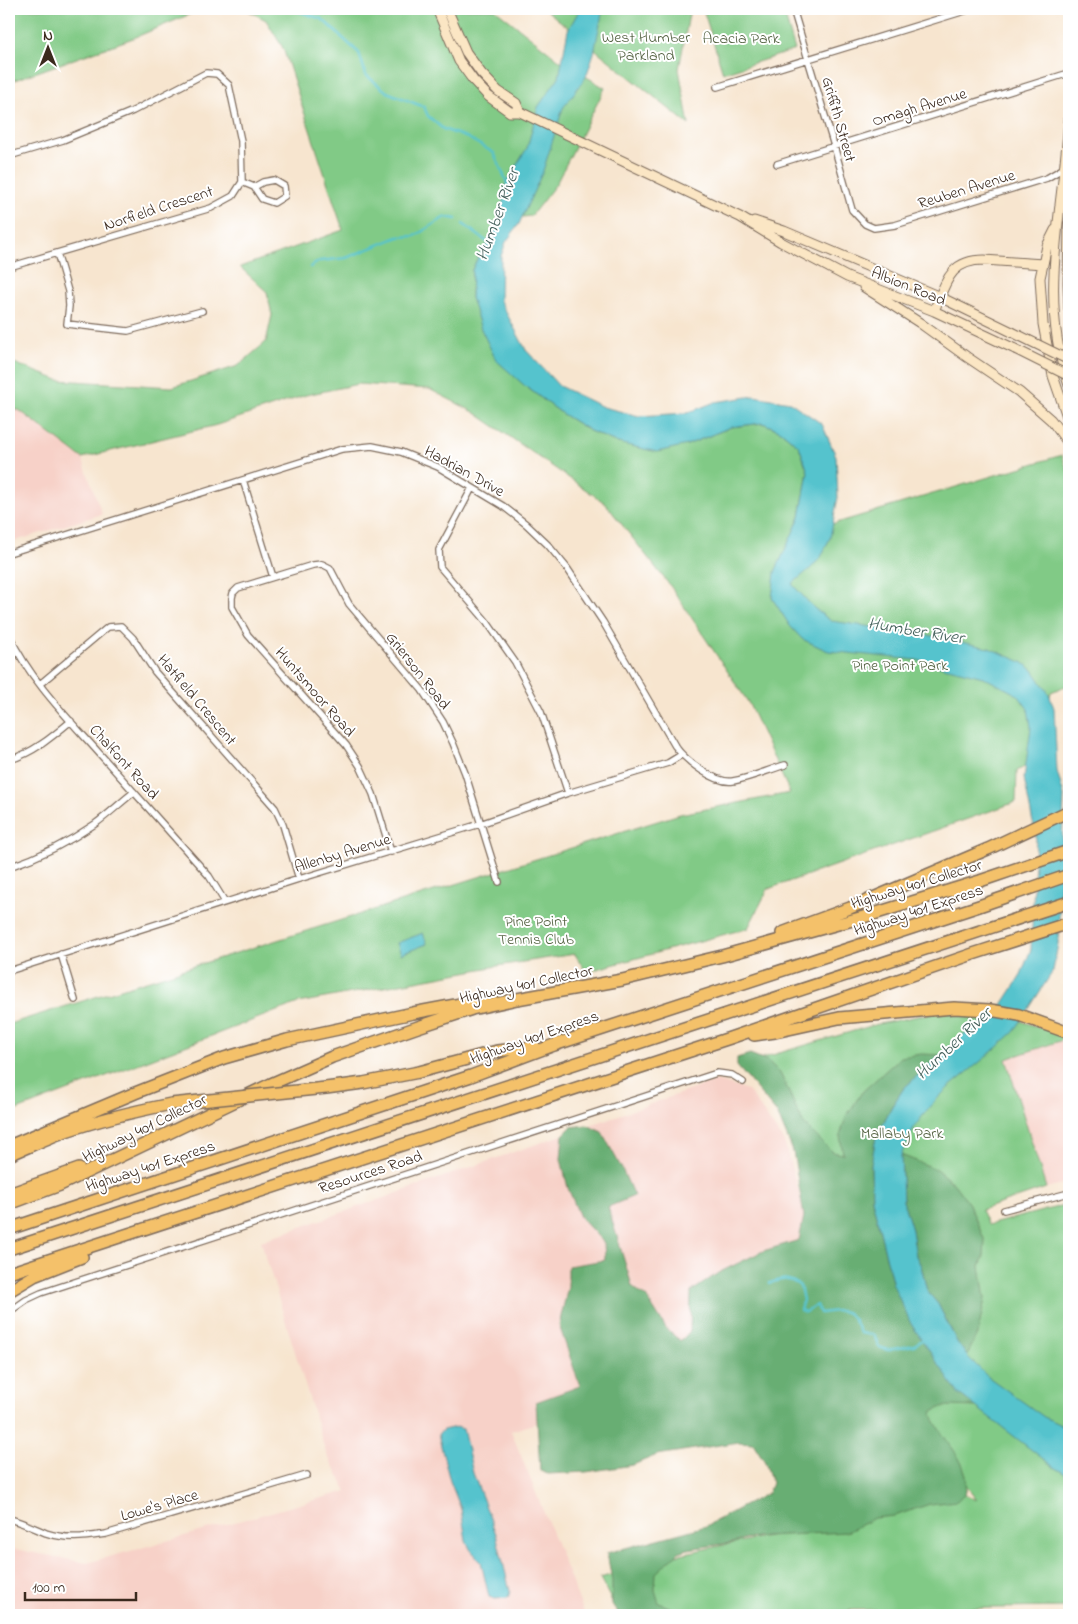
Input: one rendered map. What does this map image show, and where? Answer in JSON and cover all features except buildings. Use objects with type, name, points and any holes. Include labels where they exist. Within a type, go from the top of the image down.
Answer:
[{"type":"highway","points":[[722,956],[850,908],[988,849],[1069,811]]},
{"type":"highway","name":"Highway 401 Collector","points":[[9,1204],[60,1185],[332,1057],[472,1009],[622,980],[722,956],[868,916],[1069,851]]},
{"type":"highway","name":"Highway 401 Express","points":[[9,1229],[461,1079],[554,1045],[1069,875]]},
{"type":"highway","points":[[9,1249],[1069,902]]},
{"type":"highway","points":[[9,1273],[730,1038],[972,954],[1069,923]]},
{"type":"highway","points":[[9,1146],[135,1092],[224,1058],[270,1045],[480,1000],[501,1003]]},
{"type":"highway","points":[[730,1038],[775,1032],[839,1018],[954,1008],[990,1010],[1019,1015],[1066,1031]]},
{"type":"highway","points":[[9,1155],[94,1122],[172,1104],[326,1088],[419,1072],[497,1052],[554,1045]]},
{"type":"highway","points":[[9,1194],[135,1150]]},
{"type":"highway","points":[[9,1291],[34,1276],[106,1248],[148,1228]]},
{"type":"main road","name":"Albion Road","points":[[437,9],[459,61],[488,96],[510,112],[520,112],[740,217],[781,242],[847,277],[934,311],[1069,376]]},
{"type":"main road","name":"Albion Road","points":[[446,9],[466,52],[481,74],[516,103],[520,112]]},
{"type":"main road","points":[[1069,118],[1067,166],[1057,225],[1053,300],[1063,368],[1069,385]]},
{"type":"main road","points":[[1064,179],[1069,200]]},
{"type":"main road","name":"Albion Road","points":[[740,217],[784,231],[940,297],[1069,360]]},
{"type":"main road","points":[[1069,223],[1069,310]]},
{"type":"main road","points":[[1057,225],[1047,246],[1040,278],[1042,324],[1053,376],[1069,422]]},
{"type":"main road","points":[[934,311],[954,269],[961,264],[968,261],[984,260],[1043,264]]},
{"type":"main road","points":[[847,277],[920,323],[1019,392],[1051,420],[1069,444]]},
{"type":"street","name":"Griffith Street","points":[[792,9],[809,60],[852,210],[865,224],[874,228]]},
{"type":"street","points":[[717,87],[971,9]]},
{"type":"street","points":[[9,156],[63,140],[133,111],[206,73],[217,74],[229,86],[241,141],[242,182],[254,187],[262,199],[274,203],[285,196],[284,186],[274,180],[263,182],[254,187]]},
{"type":"street","name":"Omagh Avenue","points":[[777,164],[1069,73]]},
{"type":"street","name":"Reuben Avenue","points":[[874,228],[895,225],[1047,178],[1067,166]]},
{"type":"street","name":"Norfield Crescent","points":[[9,267],[210,208],[233,196],[242,182]]},
{"type":"street","points":[[58,253],[68,291],[67,324],[128,331],[202,312]]},
{"type":"street","name":"Hadrian Drive","points":[[9,553],[342,449],[372,446],[401,452],[438,467],[503,506],[548,545],[567,568],[602,622],[681,755],[710,775],[731,782],[785,765]]},
{"type":"street","points":[[242,480],[273,577]]},
{"type":"street","points":[[472,488],[439,550],[440,567],[487,622],[515,662],[541,712],[568,793]]},
{"type":"street","name":"Grierson Road","points":[[273,577],[318,564],[326,565],[330,568],[355,614],[422,690],[443,722],[452,741],[499,882]]},
{"type":"street","name":"Huntsmoor Road","points":[[273,577],[238,588],[233,593],[232,607],[248,635],[346,745],[358,762],[373,794],[391,852]]},
{"type":"street","name":"Hatfield Crescent","points":[[40,684],[108,627],[121,626],[132,638],[155,672],[275,808],[283,825],[299,879]]},
{"type":"street","name":"Chalfont Road","points":[[9,635],[11,647],[40,684],[209,876],[225,902]]},
{"type":"street","points":[[9,760],[20,757],[39,746],[71,721]]},
{"type":"street","name":"Allenby Avenue","points":[[9,971],[225,902],[480,824],[568,793],[668,763],[681,755]]},
{"type":"street","points":[[9,867],[28,860],[66,841],[95,824],[134,792]]},
{"type":"street","points":[[61,954],[75,1000]]},
{"type":"street","name":"Resources Road","points":[[9,1312],[40,1293],[717,1073],[732,1075],[743,1082]]},
{"type":"street","points":[[1004,1210],[1069,1193]]},
{"type":"street","name":"Lowe's Place","points":[[9,1515],[48,1534],[77,1538],[106,1534],[308,1475]]},
{"type":"street","name":"Lowe's Place","points":[[9,1519],[18,1521]]},
{"type":"shaded area","points":[[9,410],[19,410],[82,458],[102,514],[9,543]]},
{"type":"shaded area","points":[[1069,1039],[1069,1182],[1046,1188],[1006,1059]]},
{"type":"shaded area","points":[[716,1081],[748,1090],[784,1142],[816,1251],[843,1329],[511,1431],[585,1615],[9,1615],[9,1548],[87,1563],[347,1491],[326,1453],[261,1241]]},
{"type":"green space","points":[[9,9],[220,9],[200,10],[136,37],[9,82]]},
{"type":"green space","name":"Pine Point Park","points":[[245,9],[495,9],[562,62],[605,88],[556,184],[531,216],[500,220],[472,270],[471,298],[525,386],[564,415],[590,431],[618,443],[687,445],[731,427],[763,423],[781,431],[799,446],[808,472],[800,517],[793,534],[833,524],[1062,455],[1069,475],[1069,685],[1051,692],[1037,760],[1017,771],[1016,802],[768,889],[748,928],[586,972],[575,954],[497,966],[298,1003],[9,1113],[9,1024],[680,814],[790,793],[748,702],[671,587],[605,503],[474,412],[429,389],[358,384],[306,395],[217,425],[82,458],[19,410],[9,410],[9,361],[58,380],[172,387],[238,366],[266,342],[272,315],[267,292],[240,267],[343,230],[283,48],[266,20]]},
{"type":"green space","name":"West Humber Parkland","points":[[545,9],[690,9],[679,69],[689,125]]},
{"type":"green space","name":"Acacia Park","points":[[703,9],[783,9],[795,50],[723,73]]},
{"type":"green space","name":"Mallaby Park","points":[[990,1010],[1069,1038],[1006,1059],[1046,1188],[981,1210],[988,1225],[1069,1204],[1069,1607],[848,1610],[848,1615],[619,1615],[600,1578],[659,1561],[661,1558],[797,1530],[936,1497],[966,1495],[977,1499],[870,1371],[810,1203],[762,1058],[874,1025],[937,1012]]},
{"type":"green space","points":[[750,1054],[768,1061],[780,1073],[803,1123],[832,1152],[843,1154],[840,1136],[846,1117],[862,1092],[901,1057],[922,1054],[940,1055],[904,1088],[876,1137],[871,1165],[872,1199],[893,1285],[958,1393],[978,1407],[945,1406],[931,1412],[963,1466],[966,1477],[966,1492],[957,1501],[930,1504],[894,1516],[874,1518],[847,1532],[765,1536],[679,1552],[656,1573],[655,1590],[659,1603],[685,1615],[619,1615],[612,1604],[612,1580],[607,1553],[706,1526],[768,1493],[772,1483],[765,1462],[753,1443],[739,1442],[657,1455],[633,1465],[586,1472],[548,1474],[540,1471],[536,1402],[580,1386],[559,1325],[568,1287],[568,1266],[605,1260],[604,1243],[580,1217],[568,1188],[561,1159],[563,1135],[571,1127],[587,1125],[602,1132],[634,1196],[608,1207],[632,1286],[647,1298],[667,1330],[681,1341],[690,1331],[691,1292],[718,1273],[763,1251],[799,1240],[804,1216],[793,1151],[777,1113],[737,1066],[737,1058]]},
{"type":"green space","points":[[901,1155],[936,1169],[954,1184],[969,1204],[985,1241],[984,1256],[980,1266],[985,1299],[978,1332],[967,1356],[957,1342],[938,1304],[927,1291],[921,1266],[916,1256],[912,1230],[903,1201]]},
{"type":"water","points":[[580,9],[603,9],[594,53],[586,77],[563,108],[543,171],[519,224],[506,242],[501,256],[500,301],[526,350],[559,386],[603,407],[639,416],[687,413],[715,402],[754,396],[790,402],[822,424],[836,456],[838,497],[830,538],[821,557],[792,584],[814,608],[831,621],[928,635],[989,648],[1022,662],[1033,670],[1049,694],[1054,708],[1057,771],[1064,796],[1058,944],[1053,971],[1014,1032],[948,1088],[930,1106],[915,1126],[901,1155],[903,1201],[912,1230],[916,1256],[921,1266],[927,1291],[938,1304],[957,1342],[967,1356],[987,1376],[1044,1417],[1069,1429],[1069,1476],[1055,1468],[958,1393],[911,1324],[893,1285],[872,1199],[871,1165],[876,1137],[892,1106],[904,1088],[962,1035],[992,1020],[1020,977],[1031,949],[1036,838],[1024,778],[1031,727],[1028,709],[1018,695],[983,677],[917,660],[828,651],[802,639],[790,626],[772,598],[775,572],[800,517],[808,472],[799,446],[781,431],[763,423],[731,427],[687,445],[657,452],[618,443],[590,431],[564,415],[525,386],[496,360],[481,329],[471,298],[472,270],[500,220],[506,183],[527,148],[538,107],[559,77],[568,30]]},
{"type":"water","points":[[423,933],[427,944],[401,954],[397,943]]},
{"type":"water","points":[[456,1427],[463,1429],[473,1473],[496,1534],[510,1591],[508,1598],[495,1599],[489,1597],[481,1562],[470,1549],[466,1540],[461,1509],[450,1481],[438,1434],[443,1430]]},
{"type":"waterway","name":"Humber River","points":[[291,9],[322,19],[359,53],[366,75],[387,92],[424,107],[428,116],[443,129],[468,138],[494,153],[508,185]]},
{"type":"waterway","points":[[310,267],[320,261],[346,258],[398,237],[415,236],[445,217],[456,219]]},
{"type":"waterway","name":"Humber River","points":[[463,224],[490,244]]},
{"type":"waterway","points":[[770,1283],[786,1280],[800,1286],[803,1300],[800,1310],[805,1312],[817,1305],[820,1313],[841,1311],[850,1314],[860,1333],[874,1335],[879,1347],[888,1350],[914,1345],[924,1339]]},
{"type":"park label","name":"Pine Point Tennis Club","points":[[536,929]]}]
